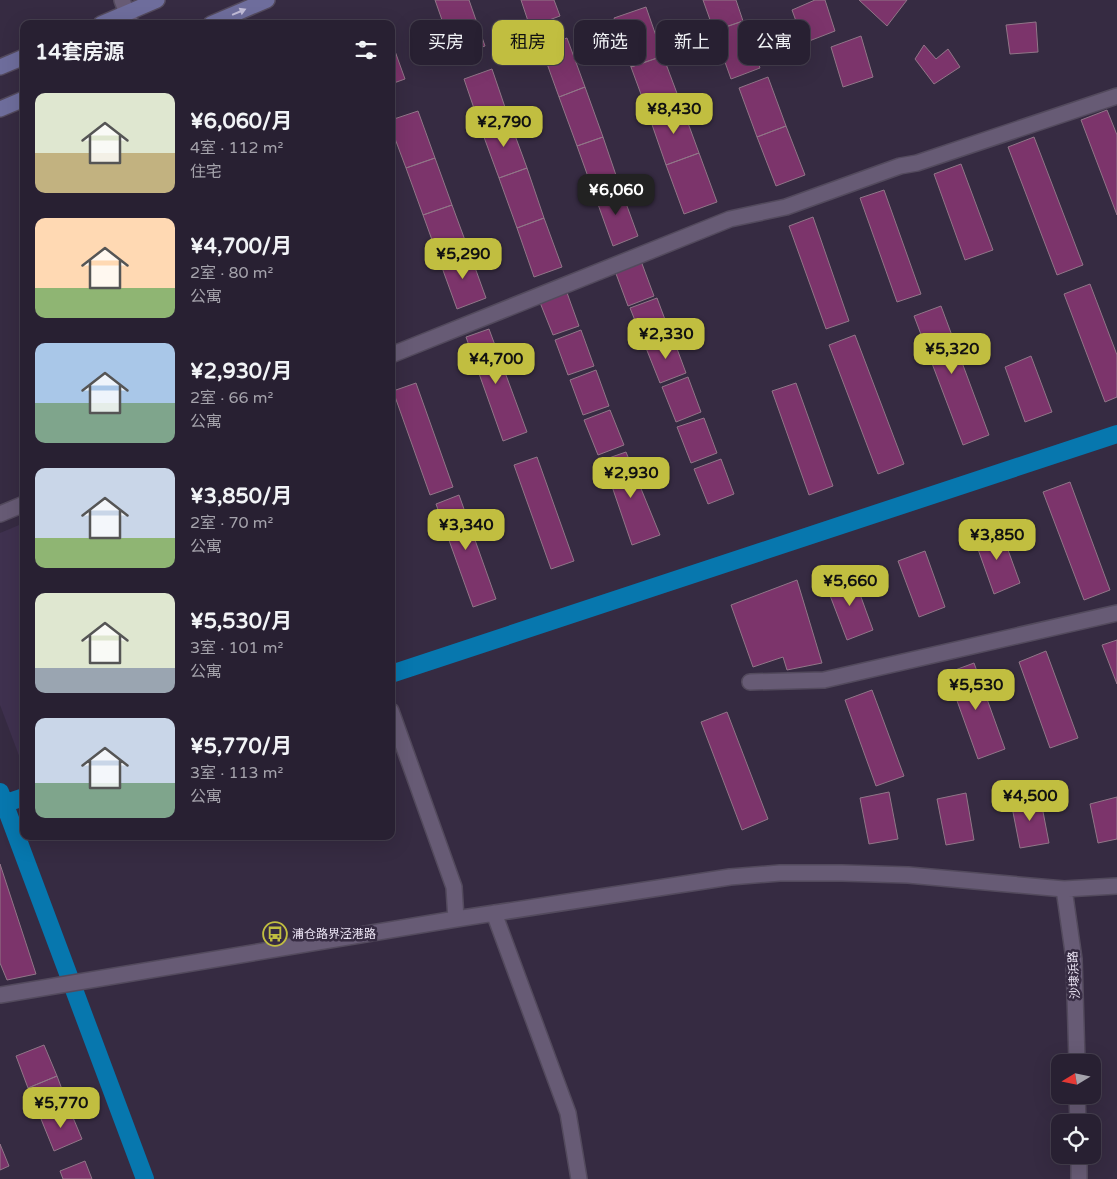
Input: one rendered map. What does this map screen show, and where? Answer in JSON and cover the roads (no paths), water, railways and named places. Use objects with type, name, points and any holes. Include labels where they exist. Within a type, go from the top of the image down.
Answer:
[{"type":"main road","points":[[109,20],[158,0]]},
{"type":"main road","points":[[220,20],[267,0]]},
{"type":"main road","points":[[0,67],[20,58]]},
{"type":"main road","points":[[0,109],[20,102]]},
{"type":"street","points":[[395,354],[730,219],[786,207],[900,166],[917,163],[1117,96]]},
{"type":"street","points":[[0,514],[20,506]]},
{"type":"street","points":[[750,682],[824,680],[1117,613]]},
{"type":"street","points":[[395,722],[454,887],[456,919]]},
{"type":"street","points":[[0,995],[456,919],[730,877],[780,873],[908,876],[1064,889],[1117,886]]},
{"type":"street","name":"沙埭浜路","points":[[1064,889],[1074,959],[1077,1054]]},
{"type":"street","points":[[494,913],[568,1113],[579,1179]]},
{"type":"street","points":[[1079,1164],[1079,1179]]},
{"type":"waterway","points":[[395,673],[1117,434]]},
{"type":"waterway","points":[[0,792],[145,1179]]},
{"type":"waterway","points":[[0,805],[20,798]]},
{"type":"place","name":"浦仓路界泾港路","points":[[275,934]]}]
